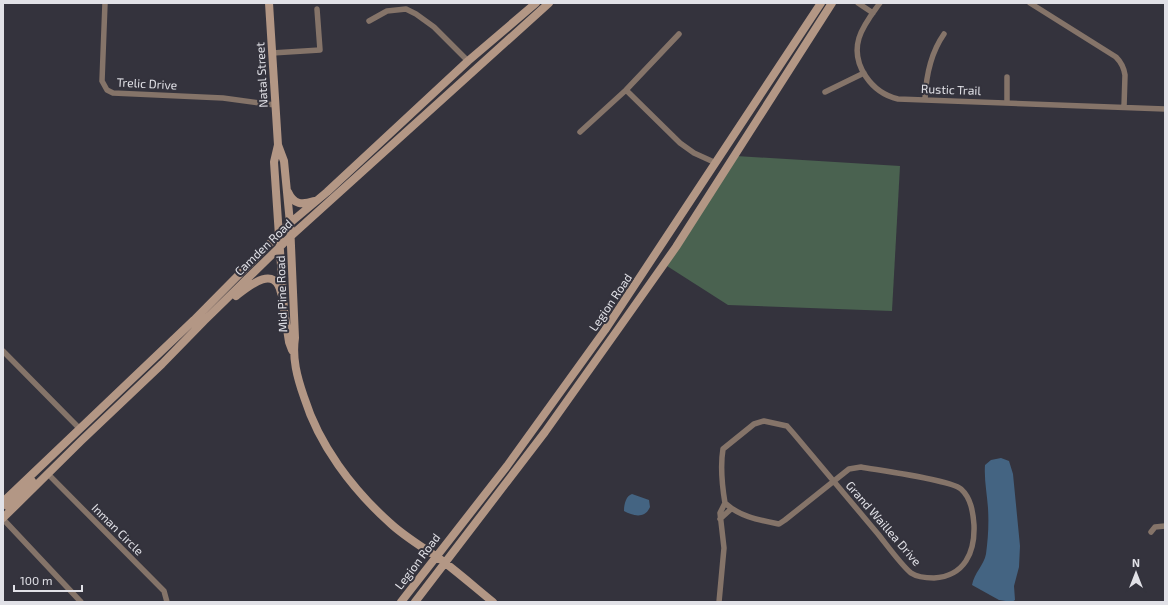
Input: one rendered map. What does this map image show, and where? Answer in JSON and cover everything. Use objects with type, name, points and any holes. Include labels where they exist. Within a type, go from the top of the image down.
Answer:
[{"type":"main road","name":"Natal Street","points":[[269,3],[278,145],[284,161],[291,236]]},
{"type":"main road","name":"Camden Road","points":[[3,502],[194,320],[290,223],[468,61],[536,3]]},
{"type":"main road","name":"Camden Road","points":[[3,518],[162,364],[204,320],[291,236],[549,3]]},
{"type":"main road","name":"Legion Road","points":[[402,602],[531,433],[609,324],[821,3]]},
{"type":"main road","points":[[790,68],[791,61],[826,3]]},
{"type":"main road","name":"Legion Road","points":[[415,602],[540,438],[676,247],[832,3]]},
{"type":"main road","points":[[724,170],[721,165],[756,109],[758,99]]},
{"type":"main road","name":"Natal Street","points":[[278,145],[274,162],[281,246]]},
{"type":"main road","points":[[287,189],[291,198],[295,202],[302,204],[317,200]]},
{"type":"main road","name":"Mid Pine Road","points":[[291,236],[295,338],[293,350]]},
{"type":"main road","points":[[621,325],[618,324],[618,322],[656,261],[662,244]]},
{"type":"main road","name":"Mid Pine Road","points":[[281,246],[284,310],[289,342],[293,350],[297,373],[306,404],[320,435],[339,465],[381,515],[402,533],[445,563],[493,602]]},
{"type":"main road","points":[[204,320],[259,279],[272,280],[277,283],[280,288],[284,310]]},
{"type":"main road","points":[[573,392],[577,381],[612,330],[613,327],[609,324]]},
{"type":"main road","points":[[540,438],[538,432],[555,407],[557,396]]},
{"type":"main road","points":[[499,492],[508,475],[533,438],[531,433]]},
{"type":"main road","points":[[3,510],[38,475],[44,462]]},
{"type":"street","name":"Trelic Drive","points":[[105,3],[102,81],[107,90],[113,93],[223,98],[275,105]]},
{"type":"street","points":[[858,3],[874,12]]},
{"type":"street","name":"Rustic Trail","points":[[879,3],[863,30],[858,44],[858,58],[864,73],[872,85],[877,90],[890,97],[898,99],[1165,109]]},
{"type":"street","points":[[1030,3],[1039,5],[1120,61],[1125,70],[1124,107]]},
{"type":"street","points":[[272,53],[320,50],[317,9]]},
{"type":"street","points":[[369,21],[387,11],[406,9],[434,26],[468,61]]},
{"type":"street","points":[[580,132],[626,90],[679,34]]},
{"type":"street","points":[[925,99],[925,86],[931,61],[944,34]]},
{"type":"street","points":[[825,92],[864,73]]},
{"type":"street","points":[[1007,77],[1007,102]]},
{"type":"street","points":[[626,90],[680,143],[694,154],[716,163]]},
{"type":"street","points":[[3,351],[80,429]]},
{"type":"street","name":"Grand Waillea Drive","points":[[723,505],[721,461],[723,449],[754,424],[764,421],[788,426],[834,481],[911,573],[926,578],[939,578],[951,575],[962,566],[971,553],[974,538],[971,503],[960,488],[941,482],[861,467],[849,469],[834,481],[785,520],[779,524],[749,517],[732,509]]},
{"type":"street","name":"Inman Circle","points":[[48,474],[164,590],[167,602]]},
{"type":"street","points":[[720,519],[732,509],[723,505]]},
{"type":"street","points":[[723,505],[726,514]]},
{"type":"street","points":[[719,602],[724,548],[720,519],[720,513],[723,505]]},
{"type":"street","points":[[3,518],[81,602]]},
{"type":"street","points":[[1151,532],[1155,527],[1165,526]]},
{"type":"green space","points":[[736,156],[900,166],[892,311],[728,305],[667,266]]},
{"type":"water","points":[[1001,458],[1009,461],[1013,474],[1020,546],[1019,567],[1014,586],[1015,600],[1012,602],[999,600],[972,585],[985,558],[987,548],[988,502],[985,481],[985,465],[991,460]]},
{"type":"water","points":[[632,494],[649,500],[650,507],[648,511],[642,515],[635,515],[624,511],[626,501]]}]
